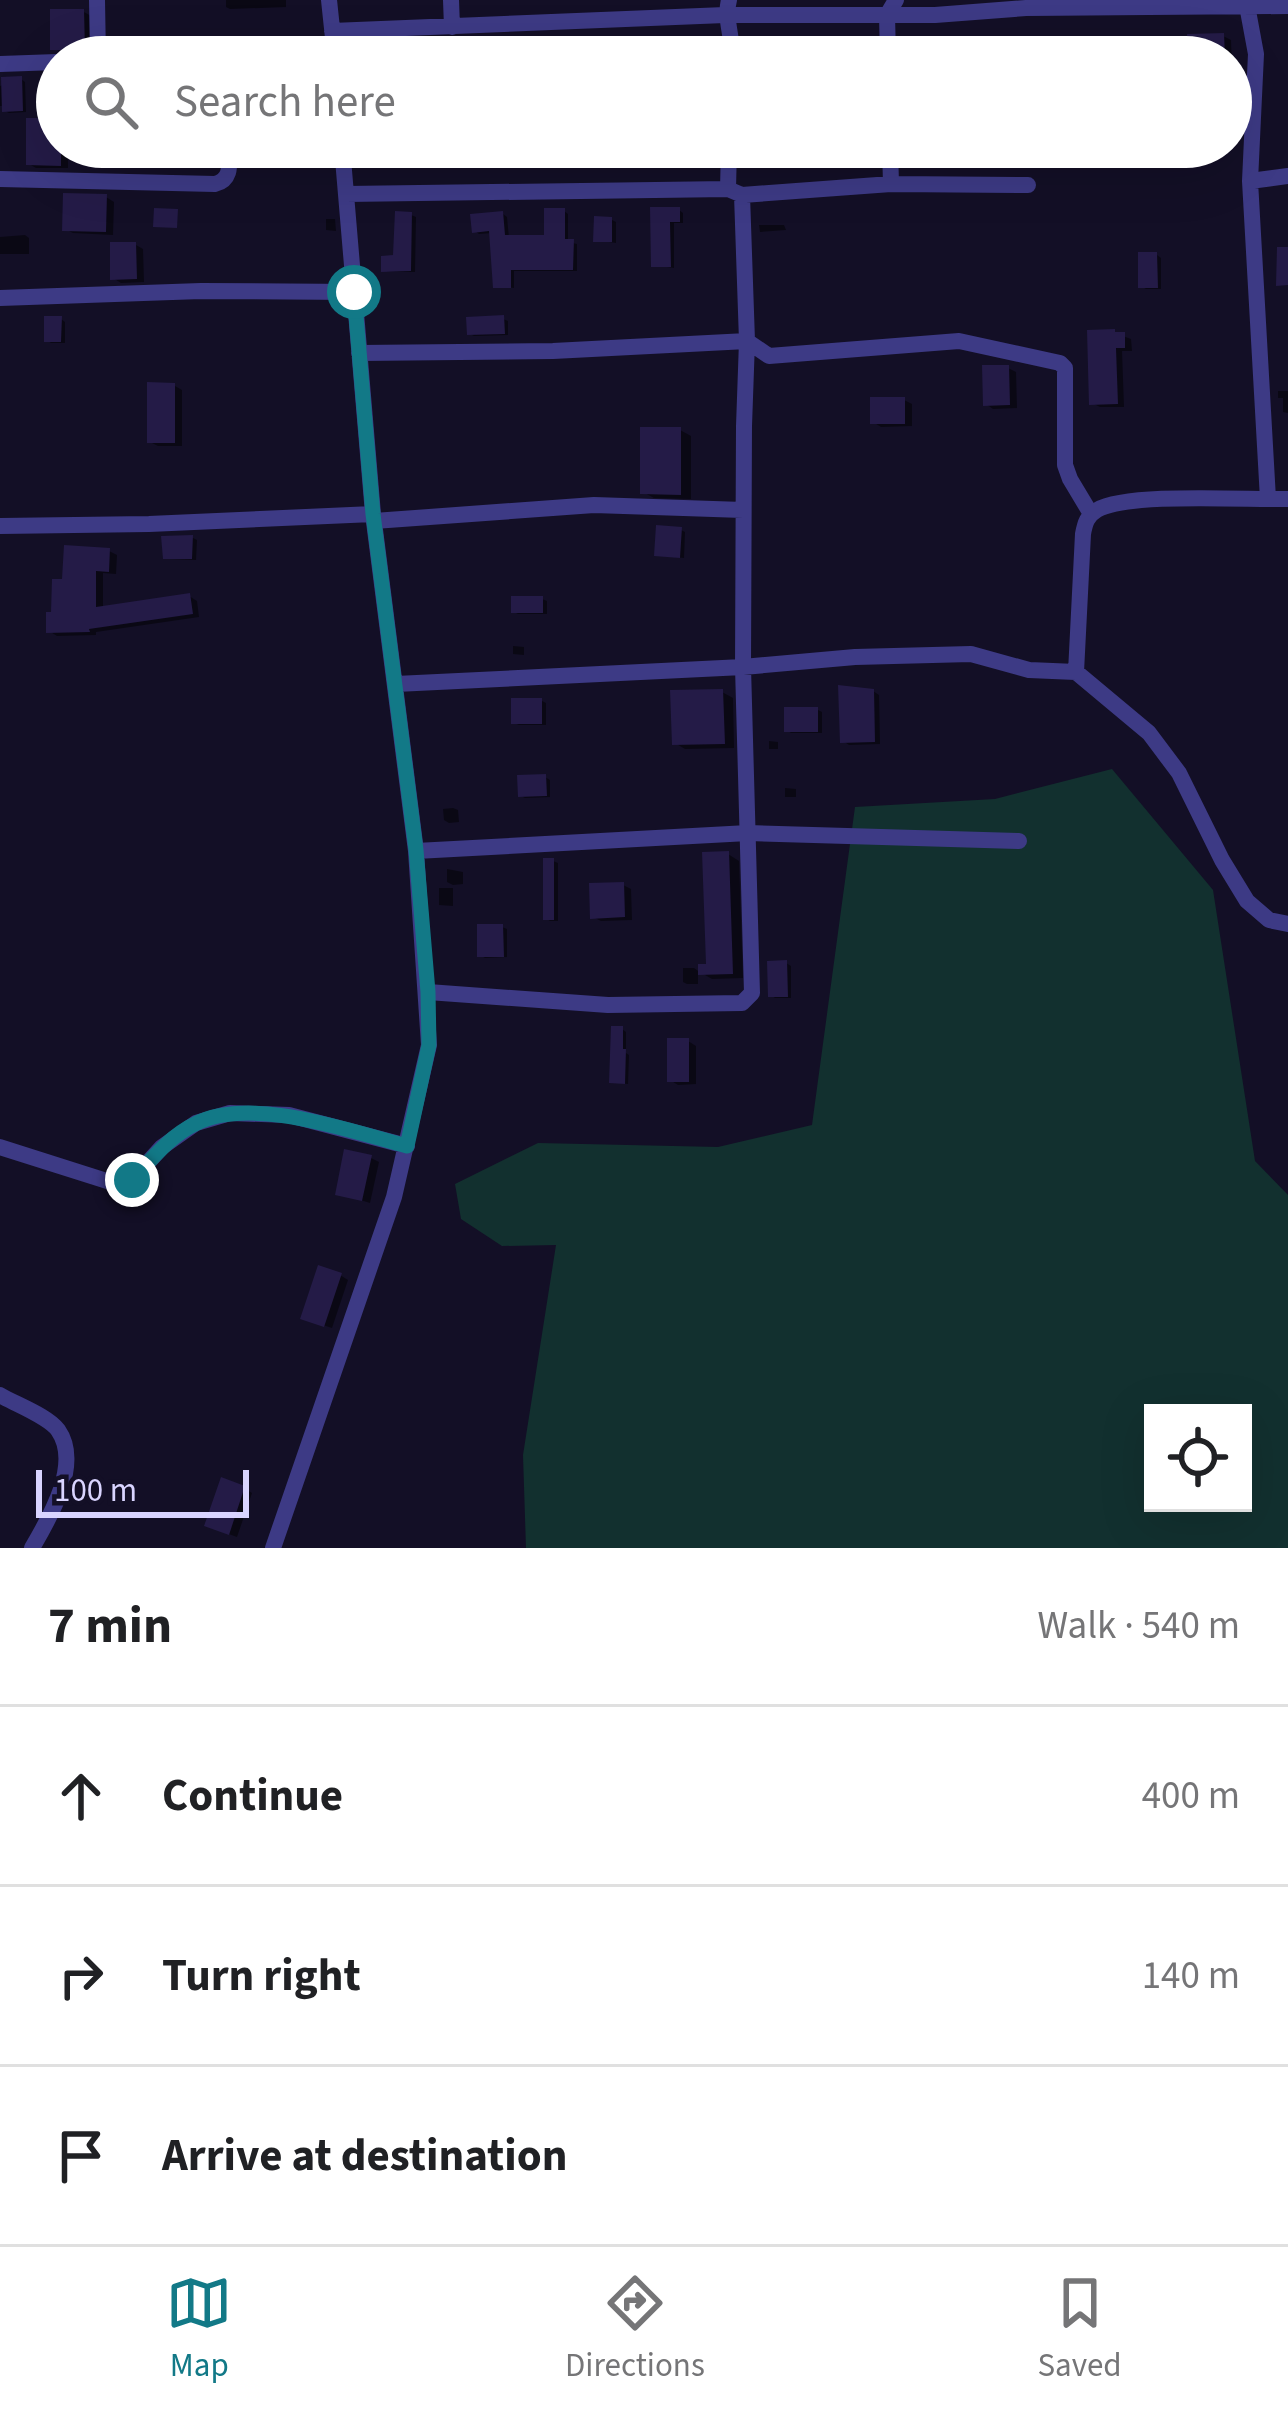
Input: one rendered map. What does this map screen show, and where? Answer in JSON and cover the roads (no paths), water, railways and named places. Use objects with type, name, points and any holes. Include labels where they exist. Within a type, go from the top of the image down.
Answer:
[{"type":"street","points":[[97,0],[98,36]]},
{"type":"street","points":[[329,0],[333,36]]},
{"type":"street","points":[[451,0],[452,27]]},
{"type":"street","points":[[332,31],[727,7],[1026,8],[1246,2],[1288,6]]},
{"type":"street","points":[[1246,2],[1256,54],[1252,139]]},
{"type":"street","points":[[0,64],[36,63]]},
{"type":"street","points":[[0,179],[215,184],[227,177],[228,168]]},
{"type":"street","points":[[273,1548],[394,1198],[429,1045],[416,850],[373,518],[344,168]]},
{"type":"street","points":[[428,992],[608,1005],[742,1003],[752,993],[743,667],[747,341],[732,168]]},
{"type":"street","points":[[891,168],[891,184]]},
{"type":"street","points":[[1251,168],[1268,499]]},
{"type":"street","points":[[1250,181],[1288,176]]},
{"type":"street","points":[[346,194],[1028,185]]},
{"type":"street","points":[[0,298],[354,292]]},
{"type":"street","points":[[359,353],[553,351],[747,341],[770,356],[959,341],[1060,363],[1066,377],[1065,465],[1091,514]]},
{"type":"street","points":[[1076,673],[1083,534],[1091,514],[1146,500],[1288,499]]},
{"type":"street","points":[[0,526],[373,518],[594,506],[743,510]]},
{"type":"street","points":[[397,684],[971,654],[1029,670],[1076,673],[1149,733],[1179,773],[1247,902],[1269,920],[1288,924]]},
{"type":"street","points":[[416,850],[748,833],[1019,841]]},
{"type":"street","points":[[0,1147],[124,1183],[196,1123],[230,1114],[289,1115],[407,1146]]},
{"type":"street","points":[[0,1395],[57,1428],[66,1460],[53,1513],[32,1548]]}]
